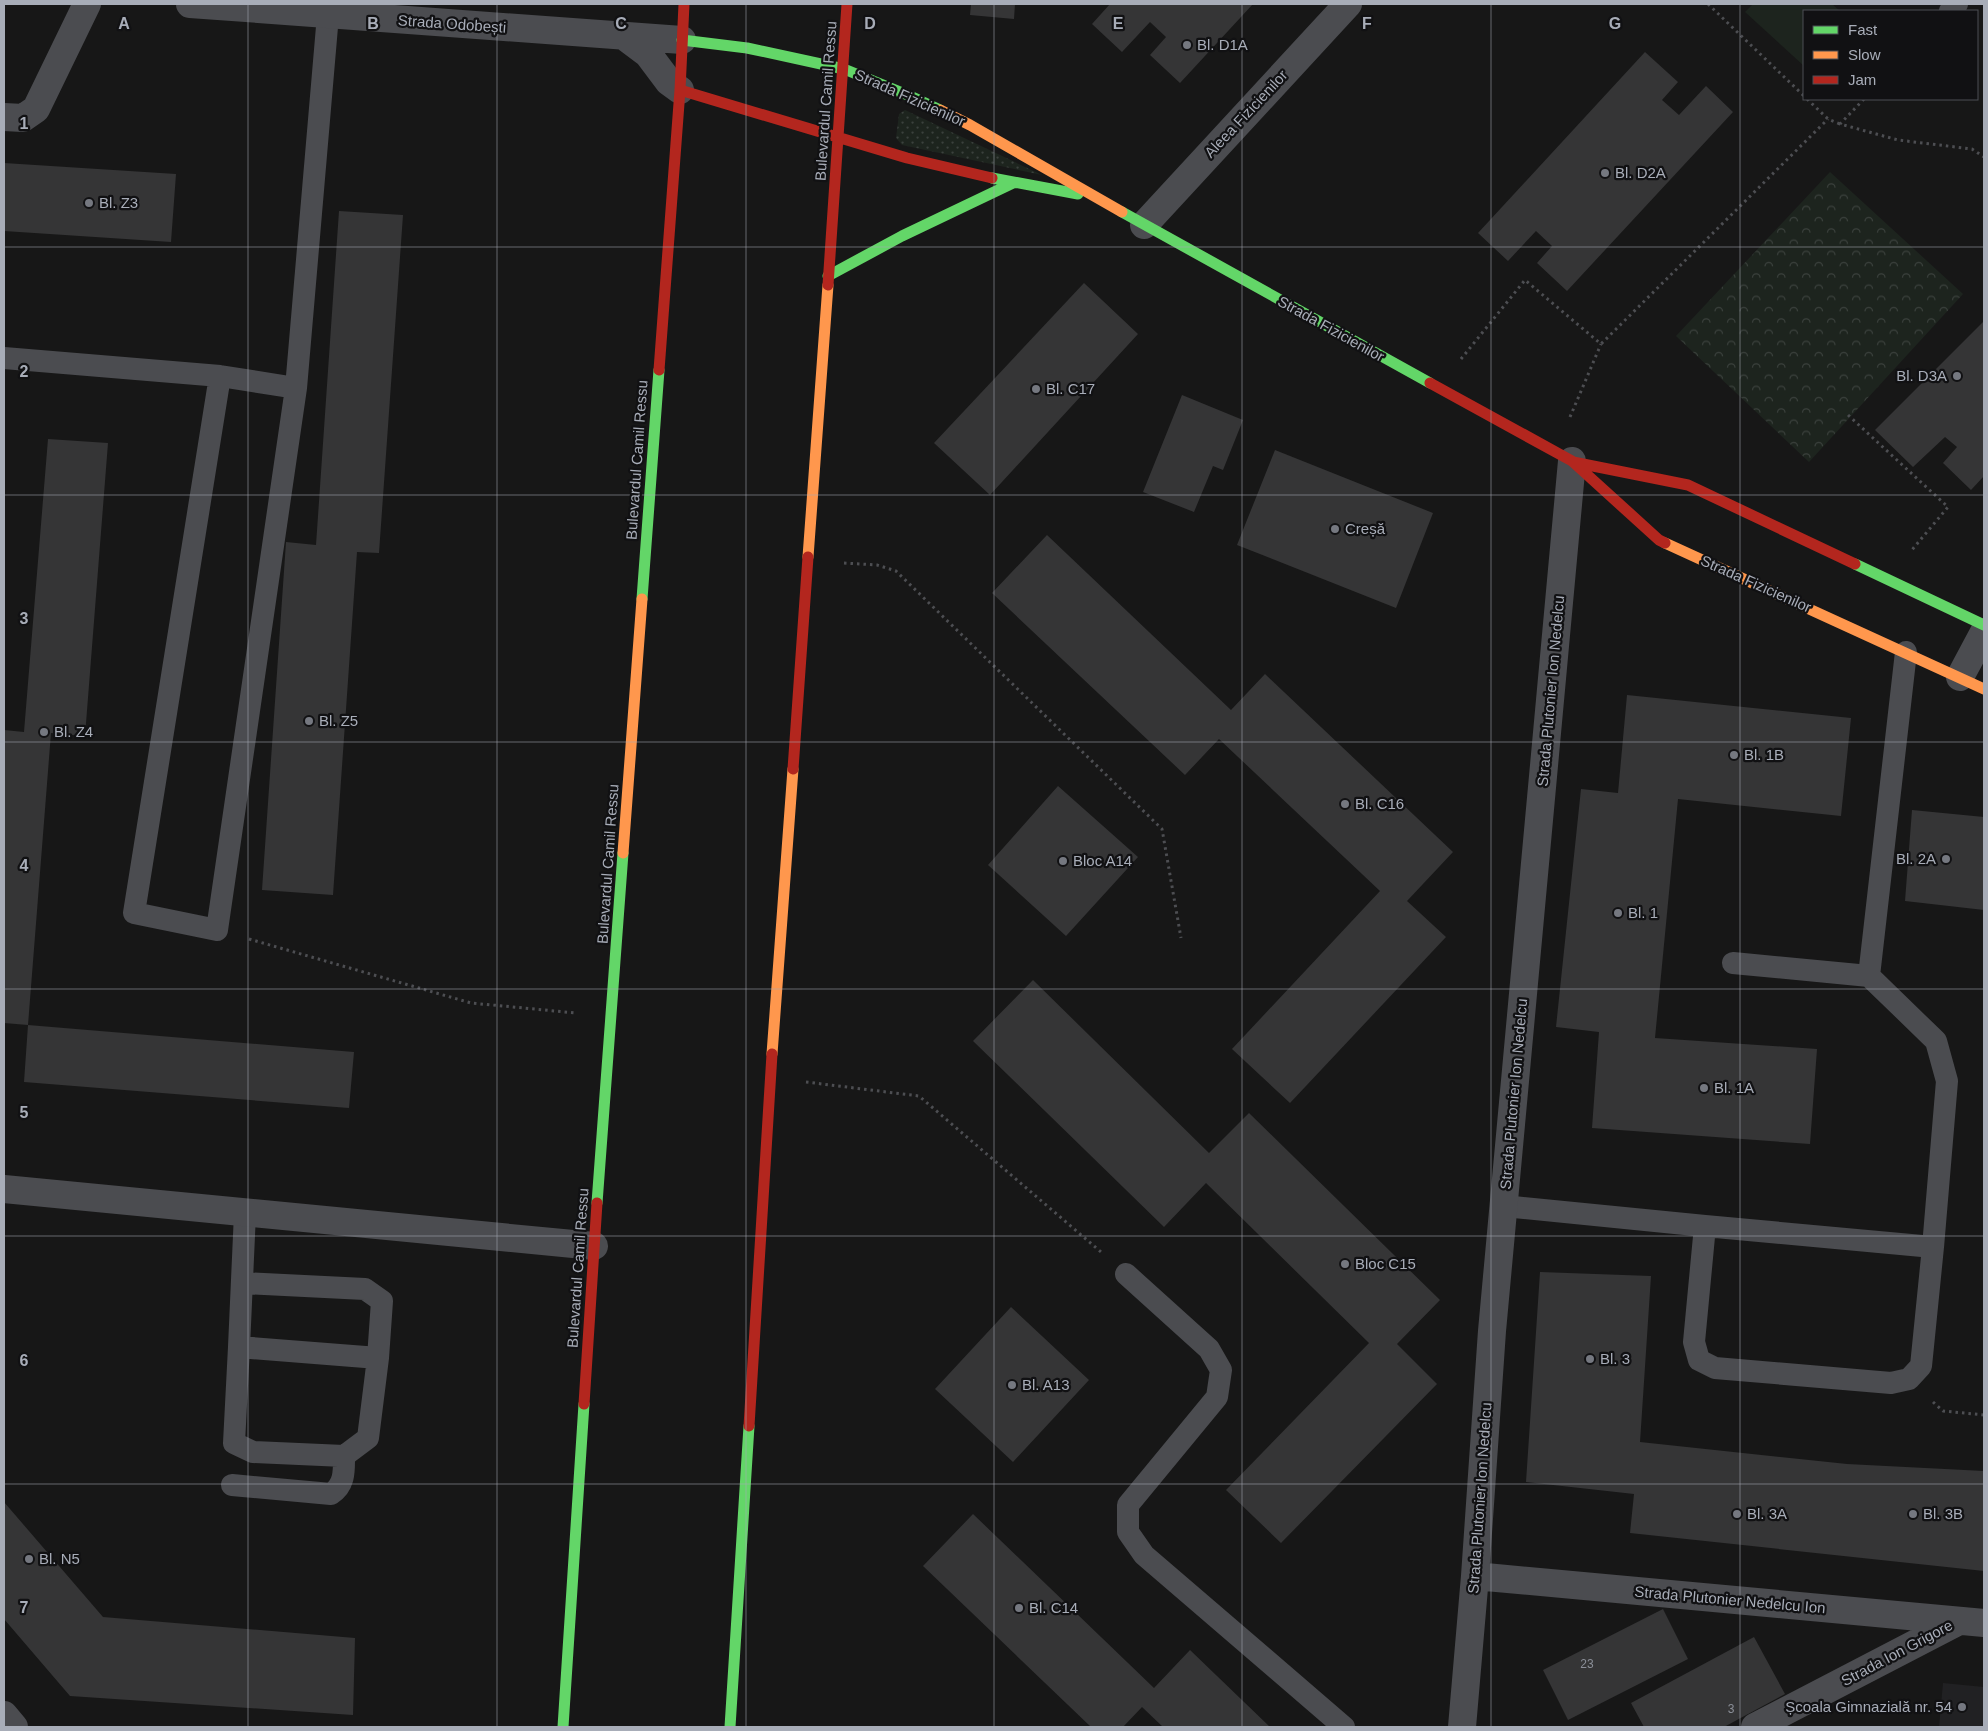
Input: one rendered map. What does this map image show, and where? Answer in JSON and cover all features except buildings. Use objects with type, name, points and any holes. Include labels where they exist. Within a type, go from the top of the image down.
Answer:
[{"type":"main road","name":"Bulevardul Camil Ressu","points":[[563,1727],[594,1246],[680,90],[684,4]]},
{"type":"main road","name":"Bulevardul Camil Ressu","points":[[730,1727],[770,1078],[828,276],[840,138],[847,4]]},
{"type":"main road","name":"Strada Fizicienilor","points":[[682,40],[747,48],[844,69],[910,96],[970,125],[1092,196],[1563,457],[1659,540],[1984,689]]},
{"type":"main road","name":"Strada Fizicienilor","points":[[680,90],[907,158],[1013,183],[1092,196]]},
{"type":"main road","points":[[828,276],[895,240],[1013,183]]},
{"type":"main road","name":"Strada Fizicienilor","points":[[1563,457],[1688,485],[1984,625]]},
{"type":"street","points":[[4,116],[22,118],[36,109],[87,4]]},
{"type":"street","name":"Strada Odobești","points":[[190,4],[682,40]]},
{"type":"street","name":"Aleea Fizicienilor","points":[[1144,225],[1348,4]]},
{"type":"street","points":[[624,36],[648,54],[669,82],[680,90]]},
{"type":"street","name":"Strada Plutonier Ion Nedelcu","points":[[1462,1727],[1563,457]]},
{"type":"street","points":[[1960,677],[1984,632]]},
{"type":"street","points":[[4,1189],[594,1246]]},
{"type":"street","name":"Strada Plutonier Nedelcu Ion","points":[[1475,1576],[1972,1622]]},
{"type":"street","name":"Strada Ion Grigore","points":[[1754,1727],[1972,1622]]},
{"type":"street","points":[[4,1716],[14,1727]]},
{"type":"lane","points":[[220,376],[134,913],[217,930],[296,388],[328,15]]},
{"type":"lane","points":[[4,358],[220,376],[296,388]]},
{"type":"lane","points":[[1869,976],[1906,652]]},
{"type":"lane","points":[[1705,1226],[1694,1342],[1699,1360],[1715,1368],[1891,1383],[1909,1379],[1921,1366],[1947,1081],[1936,1041],[1869,976],[1733,963]]},
{"type":"lane","points":[[1504,1206],[1933,1247]]},
{"type":"lane","points":[[242,1283],[365,1289],[382,1301],[378,1358],[368,1438],[344,1456],[253,1452],[234,1443],[242,1283],[246,1213]]},
{"type":"lane","points":[[1126,1274],[1209,1350],[1222,1370],[1218,1397],[1128,1505],[1128,1532],[1144,1555],[1344,1727]]},
{"type":"lane","points":[[239,1347],[378,1358]]},
{"type":"lane","points":[[232,1484],[331,1494],[338,1490],[343,1479],[344,1456]]},
{"type":"path","points":[[1708,4],[1803,95]]},
{"type":"path","points":[[1808,100],[1828,118],[1840,124],[1898,140],[1972,149],[1984,157]]},
{"type":"path","points":[[1840,124],[1863,100]]},
{"type":"path","points":[[1563,457],[1601,344],[1828,118]]},
{"type":"path","points":[[1437,388],[1525,280],[1601,344]]},
{"type":"path","points":[[1848,415],[1948,506],[1888,579]]},
{"type":"path","points":[[807,560],[877,565],[896,571],[1162,828],[1181,938]]},
{"type":"path","points":[[217,930],[471,1003],[612,1016]]},
{"type":"path","points":[[770,1078],[919,1096],[1126,1274]]},
{"type":"path","points":[[1909,1379],[1943,1411],[1984,1415]]},
{"type":"shaded area","name":"Școala Gimnazială nr. 54","points":[[1943,1683],[1984,1687],[1984,1727],[1939,1727]]},
{"type":"green space","points":[[1753,4],[1832,4],[1839,10],[1803,10],[1803,65],[1745,12]]},
{"type":"green space","points":[[905,110],[1042,175],[902,145],[896,138],[899,114]]},
{"type":"green space","points":[[1830,172],[1963,294],[1809,462],[1676,336]]},
{"type":"traffic: fast","points":[[682,40],[747,48],[844,69],[940,110]]},
{"type":"traffic: fast","points":[[992,178],[1078,194]]},
{"type":"traffic: fast","points":[[828,276],[902,236],[1013,183]]},
{"type":"traffic: fast","points":[[1122,212],[1430,383]]},
{"type":"traffic: fast","points":[[642,599],[659,370]]},
{"type":"traffic: fast","points":[[1855,564],[1984,625]]},
{"type":"traffic: fast","points":[[597,1203],[623,853]]},
{"type":"traffic: fast","points":[[563,1727],[584,1404]]},
{"type":"traffic: fast","points":[[730,1727],[749,1426]]},
{"type":"traffic: slow","points":[[940,110],[970,125],[1122,212]]},
{"type":"traffic: slow","points":[[808,557],[828,285]]},
{"type":"traffic: slow","points":[[1665,543],[1984,689]]},
{"type":"traffic: slow","points":[[623,853],[642,599]]},
{"type":"traffic: slow","points":[[772,1054],[793,769]]},
{"type":"traffic: jam","points":[[659,370],[680,90],[684,4]]},
{"type":"traffic: jam","points":[[828,285],[847,4]]},
{"type":"traffic: jam","points":[[680,90],[907,158],[992,178]]},
{"type":"traffic: jam","points":[[1430,383],[1572,461],[1659,540],[1665,543]]},
{"type":"traffic: jam","points":[[1573,462],[1688,485],[1855,564]]},
{"type":"traffic: jam","points":[[793,769],[808,557]]},
{"type":"traffic: jam","points":[[749,1426],[772,1054]]},
{"type":"traffic: jam","points":[[584,1404],[597,1203]]},
{"type":"place","name":"Bl. D1A","points":[[1187,45]]},
{"type":"place","name":"Bl. D2A","points":[[1605,173]]},
{"type":"place","name":"Bl. Z3","points":[[89,203]]},
{"type":"place","name":"Bl. D3A","points":[[1957,376]]},
{"type":"place","name":"Bl. C17","points":[[1036,389]]},
{"type":"place","name":"Creșă","points":[[1335,529]]},
{"type":"place","name":"Bl. Z5","points":[[309,721]]},
{"type":"place","name":"Bl. Z4","points":[[44,732]]},
{"type":"place","name":"Bl. 1B","points":[[1734,755]]},
{"type":"place","name":"Bl. C16","points":[[1345,804]]},
{"type":"place","name":"Bl. 2A","points":[[1946,859]]},
{"type":"place","name":"Bloc A14","points":[[1063,861]]},
{"type":"place","name":"Bl. 1","points":[[1618,913]]},
{"type":"place","name":"Bl. 1A","points":[[1704,1088]]},
{"type":"place","name":"Bloc C15","points":[[1345,1264]]},
{"type":"place","name":"Bl. 3","points":[[1590,1359]]},
{"type":"place","name":"Bl. A13","points":[[1012,1385]]},
{"type":"place","name":"Bl. 3A","points":[[1737,1514]]},
{"type":"place","name":"Bl. 3B","points":[[1913,1514]]},
{"type":"place","name":"Bl. N5","points":[[29,1559]]},
{"type":"place","name":"Bl. C14","points":[[1019,1608]]},
{"type":"place","name":"Școala Gimnazială nr. 54","points":[[1962,1707]]}]
